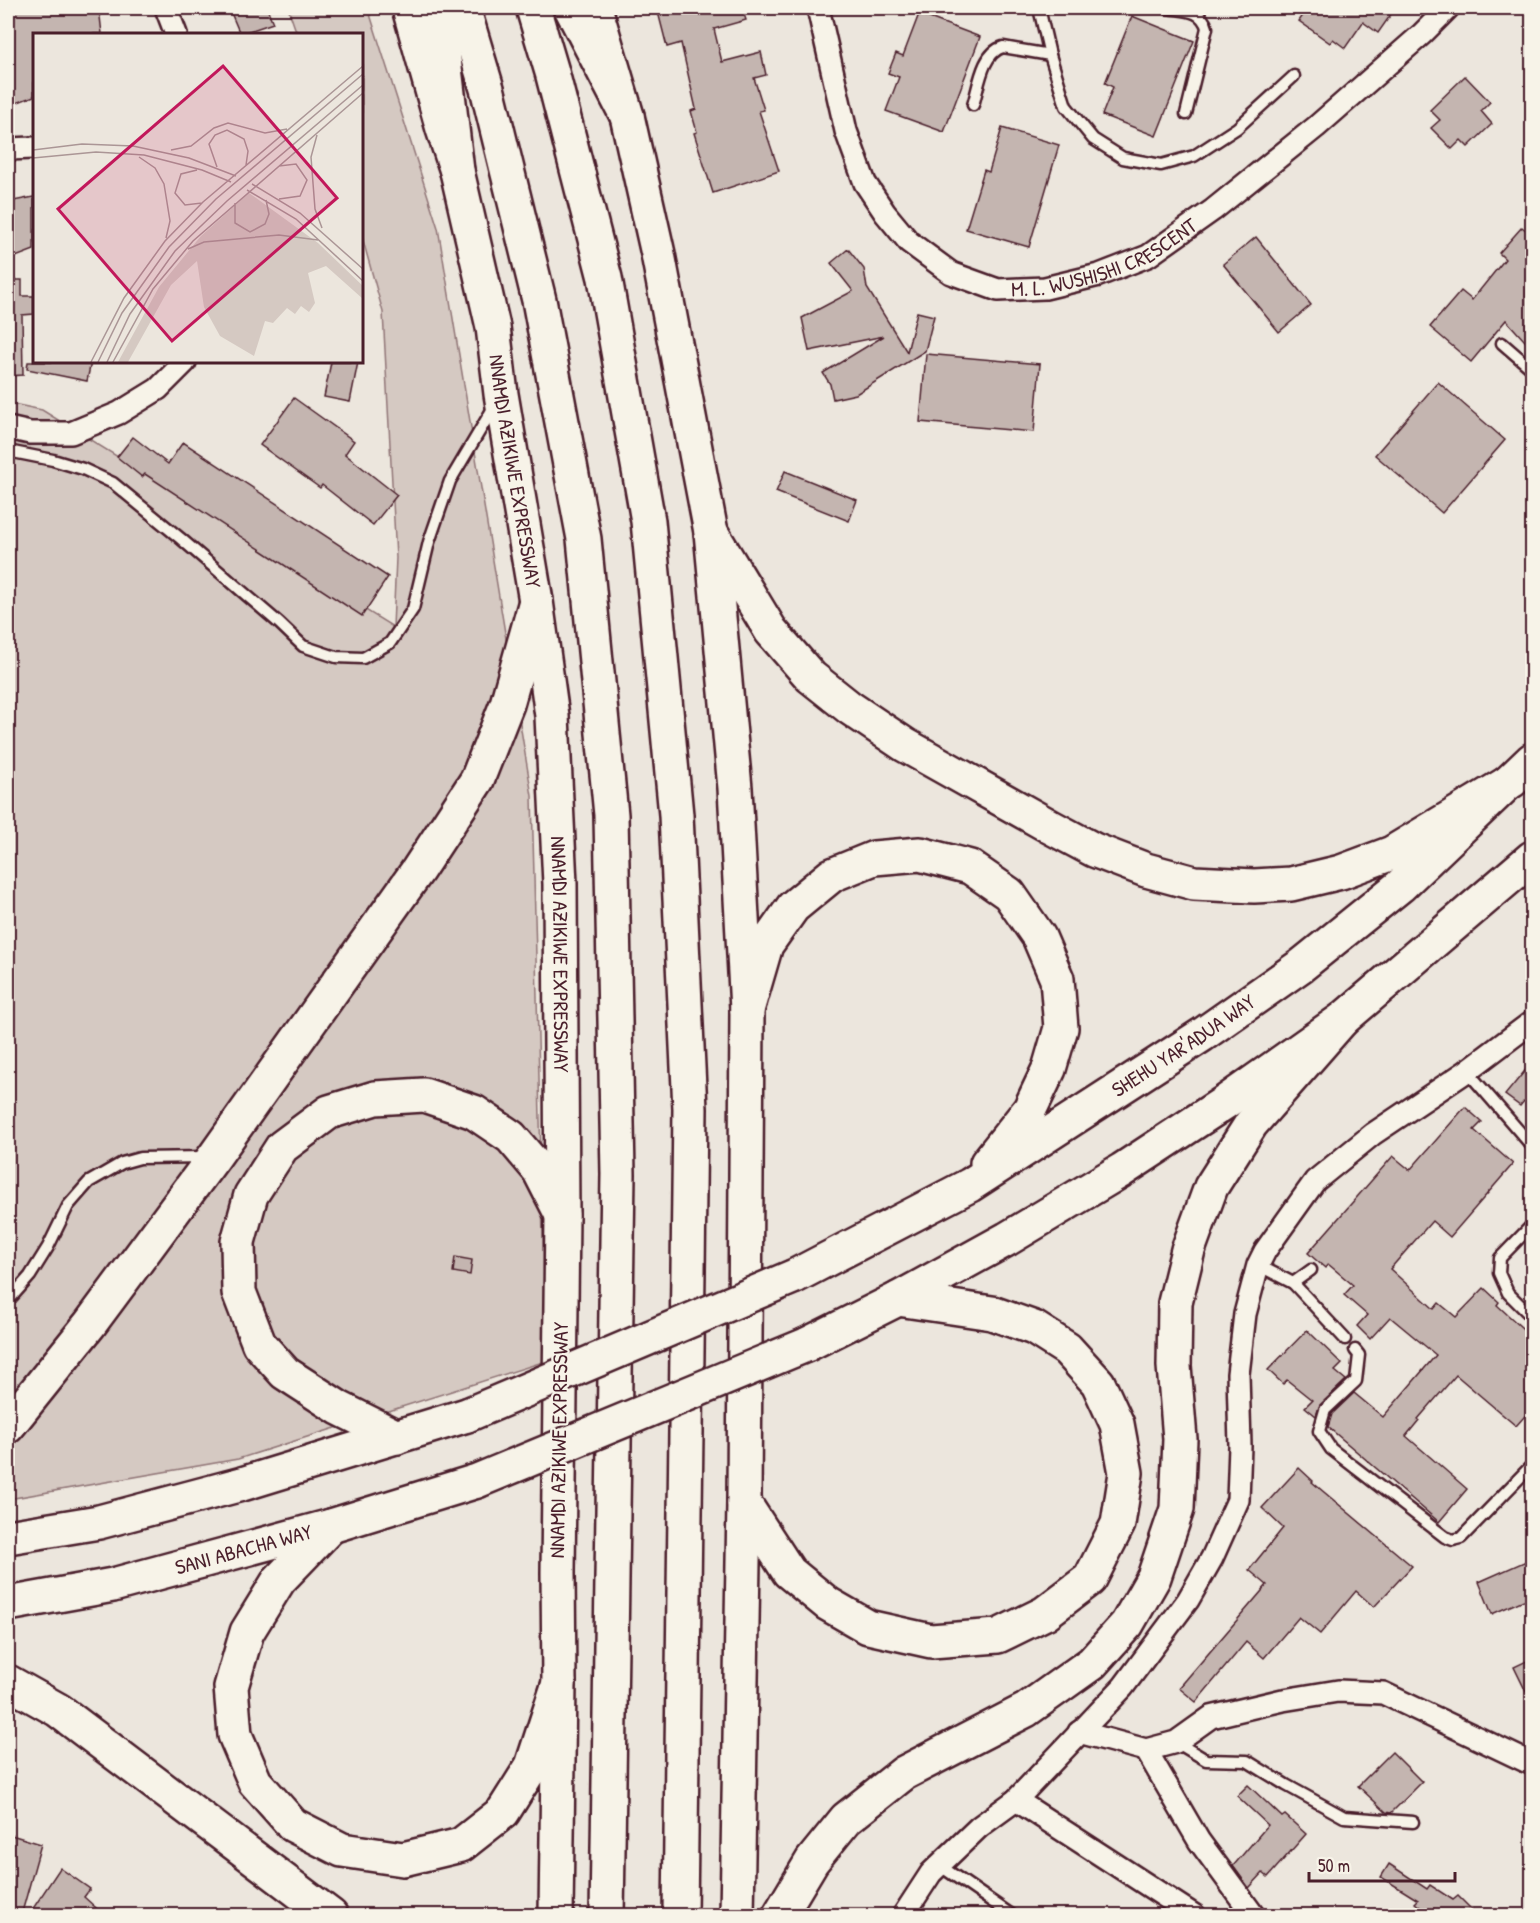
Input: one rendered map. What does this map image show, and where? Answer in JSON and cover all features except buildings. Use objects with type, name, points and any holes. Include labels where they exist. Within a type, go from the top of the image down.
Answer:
[{"type":"highway","name":"NNAMDI AZIKIWE EXPRESSWAY","points":[[409,8],[457,171],[493,327],[501,394],[536,601],[552,716],[560,884],[562,1215],[558,1573],[560,1683],[556,1916]]},
{"type":"highway","points":[[438,8],[457,171]]},
{"type":"highway","points":[[463,8],[488,92],[539,300],[584,539],[611,815],[618,1174],[607,1916]]},
{"type":"highway","points":[[533,8],[552,72],[607,289],[648,521],[676,815],[690,1109],[680,1916]]},
{"type":"highway","points":[[571,8],[627,116]]},
{"type":"highway","points":[[595,8],[627,116],[658,254],[711,532],[735,788],[747,1010],[744,1503],[737,1916]]},
{"type":"highway","points":[[711,532],[771,631],[811,677],[850,708],[905,745],[1051,827],[1094,850],[1146,870],[1194,883],[1254,886],[1291,884],[1341,872],[1392,853],[1523,770]]},
{"type":"highway","points":[[8,1426],[90,1324],[214,1157],[418,870],[477,780],[507,704],[536,601]]},
{"type":"highway","name":"SHEHU YAR'ADUA WAY","points":[[396,1437],[467,1416],[795,1276],[970,1185],[1202,1035],[1302,965],[1400,886],[1523,770]]},
{"type":"highway","points":[[747,1010],[766,945],[793,907],[832,875],[874,858],[920,854],[969,867],[1009,894],[1040,937],[1057,979],[1061,1028],[1049,1069],[1030,1109],[970,1185]]},
{"type":"highway","points":[[898,1299],[1007,1239],[1122,1170],[1224,1103],[1343,1019],[1533,858]]},
{"type":"highway","points":[[779,1916],[812,1861],[846,1819],[904,1773],[1026,1710],[1092,1663],[1127,1624],[1154,1577],[1177,1509],[1180,1439],[1174,1366],[1176,1303],[1188,1250],[1211,1187],[1251,1124],[1343,1019]]},
{"type":"highway","points":[[396,1437],[339,1408],[285,1373],[260,1344],[239,1292],[238,1242],[251,1195],[282,1147],[328,1112],[375,1098],[424,1095],[474,1112],[511,1137],[539,1170],[562,1215]]},
{"type":"highway","points":[[744,1503],[789,1572],[828,1604],[868,1627],[931,1641],[998,1636],[1045,1613],[1090,1579],[1118,1524],[1126,1473],[1117,1424],[1098,1383],[1067,1350],[1034,1328],[992,1313],[898,1299]]},
{"type":"highway","name":"SANI ABACHA WAY","points":[[8,1604],[113,1585],[331,1526],[477,1481],[806,1346],[898,1299]]},
{"type":"highway","points":[[8,1537],[99,1522],[243,1484],[396,1437]]},
{"type":"highway","points":[[331,1526],[279,1580],[247,1632],[231,1687],[234,1735],[255,1782],[293,1825],[342,1850],[403,1859],[461,1845],[503,1812],[532,1766],[560,1683]]},
{"type":"highway","points":[[8,1682],[58,1710],[331,1916]]},
{"type":"street","points":[[166,8],[176,33]]},
{"type":"street","name":"M. L. WUSHISHI CRESCENT","points":[[818,8],[846,131],[865,183],[885,213],[909,242],[951,273],[998,290],[1045,288],[1099,275],[1148,256],[1214,210],[1316,127],[1422,34],[1448,8]]},
{"type":"street","points":[[8,149],[33,148]]},
{"type":"street","points":[[8,428],[30,433],[71,433],[119,413],[158,389],[184,363]]},
{"type":"street","points":[[903,1916],[931,1873],[979,1827],[1016,1800],[1123,1688],[1188,1600],[1212,1558],[1238,1500],[1240,1446],[1238,1374],[1245,1314],[1258,1265],[1265,1251],[1315,1181],[1373,1134],[1467,1071],[1533,1022]]},
{"type":"street","points":[[1079,1732],[1146,1750],[1176,1742],[1211,1716],[1282,1700],[1338,1691],[1383,1693],[1530,1758]]},
{"type":"street","points":[[1146,1750],[1199,1841],[1254,1916]]},
{"type":"street","points":[[1016,1800],[1195,1916]]},
{"type":"lane","points":[[1040,8],[1050,55],[1066,106],[1093,139],[1123,158],[1161,165],[1194,156],[1237,128],[1294,76]]},
{"type":"lane","points":[[1168,8],[1200,14],[1207,28],[1186,114]]},
{"type":"lane","points":[[973,105],[988,56],[996,49],[1003,46],[1050,55]]},
{"type":"lane","points":[[1502,343],[1533,369]]},
{"type":"lane","points":[[8,451],[83,469],[113,483],[234,584],[303,646],[336,657],[363,658],[390,643],[413,609],[429,542],[450,481],[501,394]]},
{"type":"lane","points":[[1467,1071],[1533,1146]]},
{"type":"lane","points":[[8,1300],[30,1276],[48,1247],[68,1206],[89,1182],[122,1163],[141,1158],[214,1157]]},
{"type":"lane","points":[[1533,1225],[1500,1258],[1499,1274],[1508,1293],[1533,1317]]},
{"type":"lane","points":[[1258,1265],[1293,1283],[1345,1339]]},
{"type":"lane","points":[[1293,1283],[1311,1270]]},
{"type":"lane","points":[[1354,1350],[1359,1355],[1356,1381],[1325,1410],[1319,1431],[1331,1449],[1445,1537],[1453,1540],[1461,1538],[1533,1465]]},
{"type":"lane","points":[[1176,1742],[1206,1760],[1247,1761],[1344,1817],[1413,1822]]},
{"type":"lane","points":[[939,1865],[1013,1916]]},
{"type":"shaded area","points":[[288,8],[368,8],[438,228],[532,796],[546,1361],[238,1459],[8,1499],[8,403],[42,410],[393,627],[396,558],[383,312],[363,241],[363,33],[297,33]]}]
